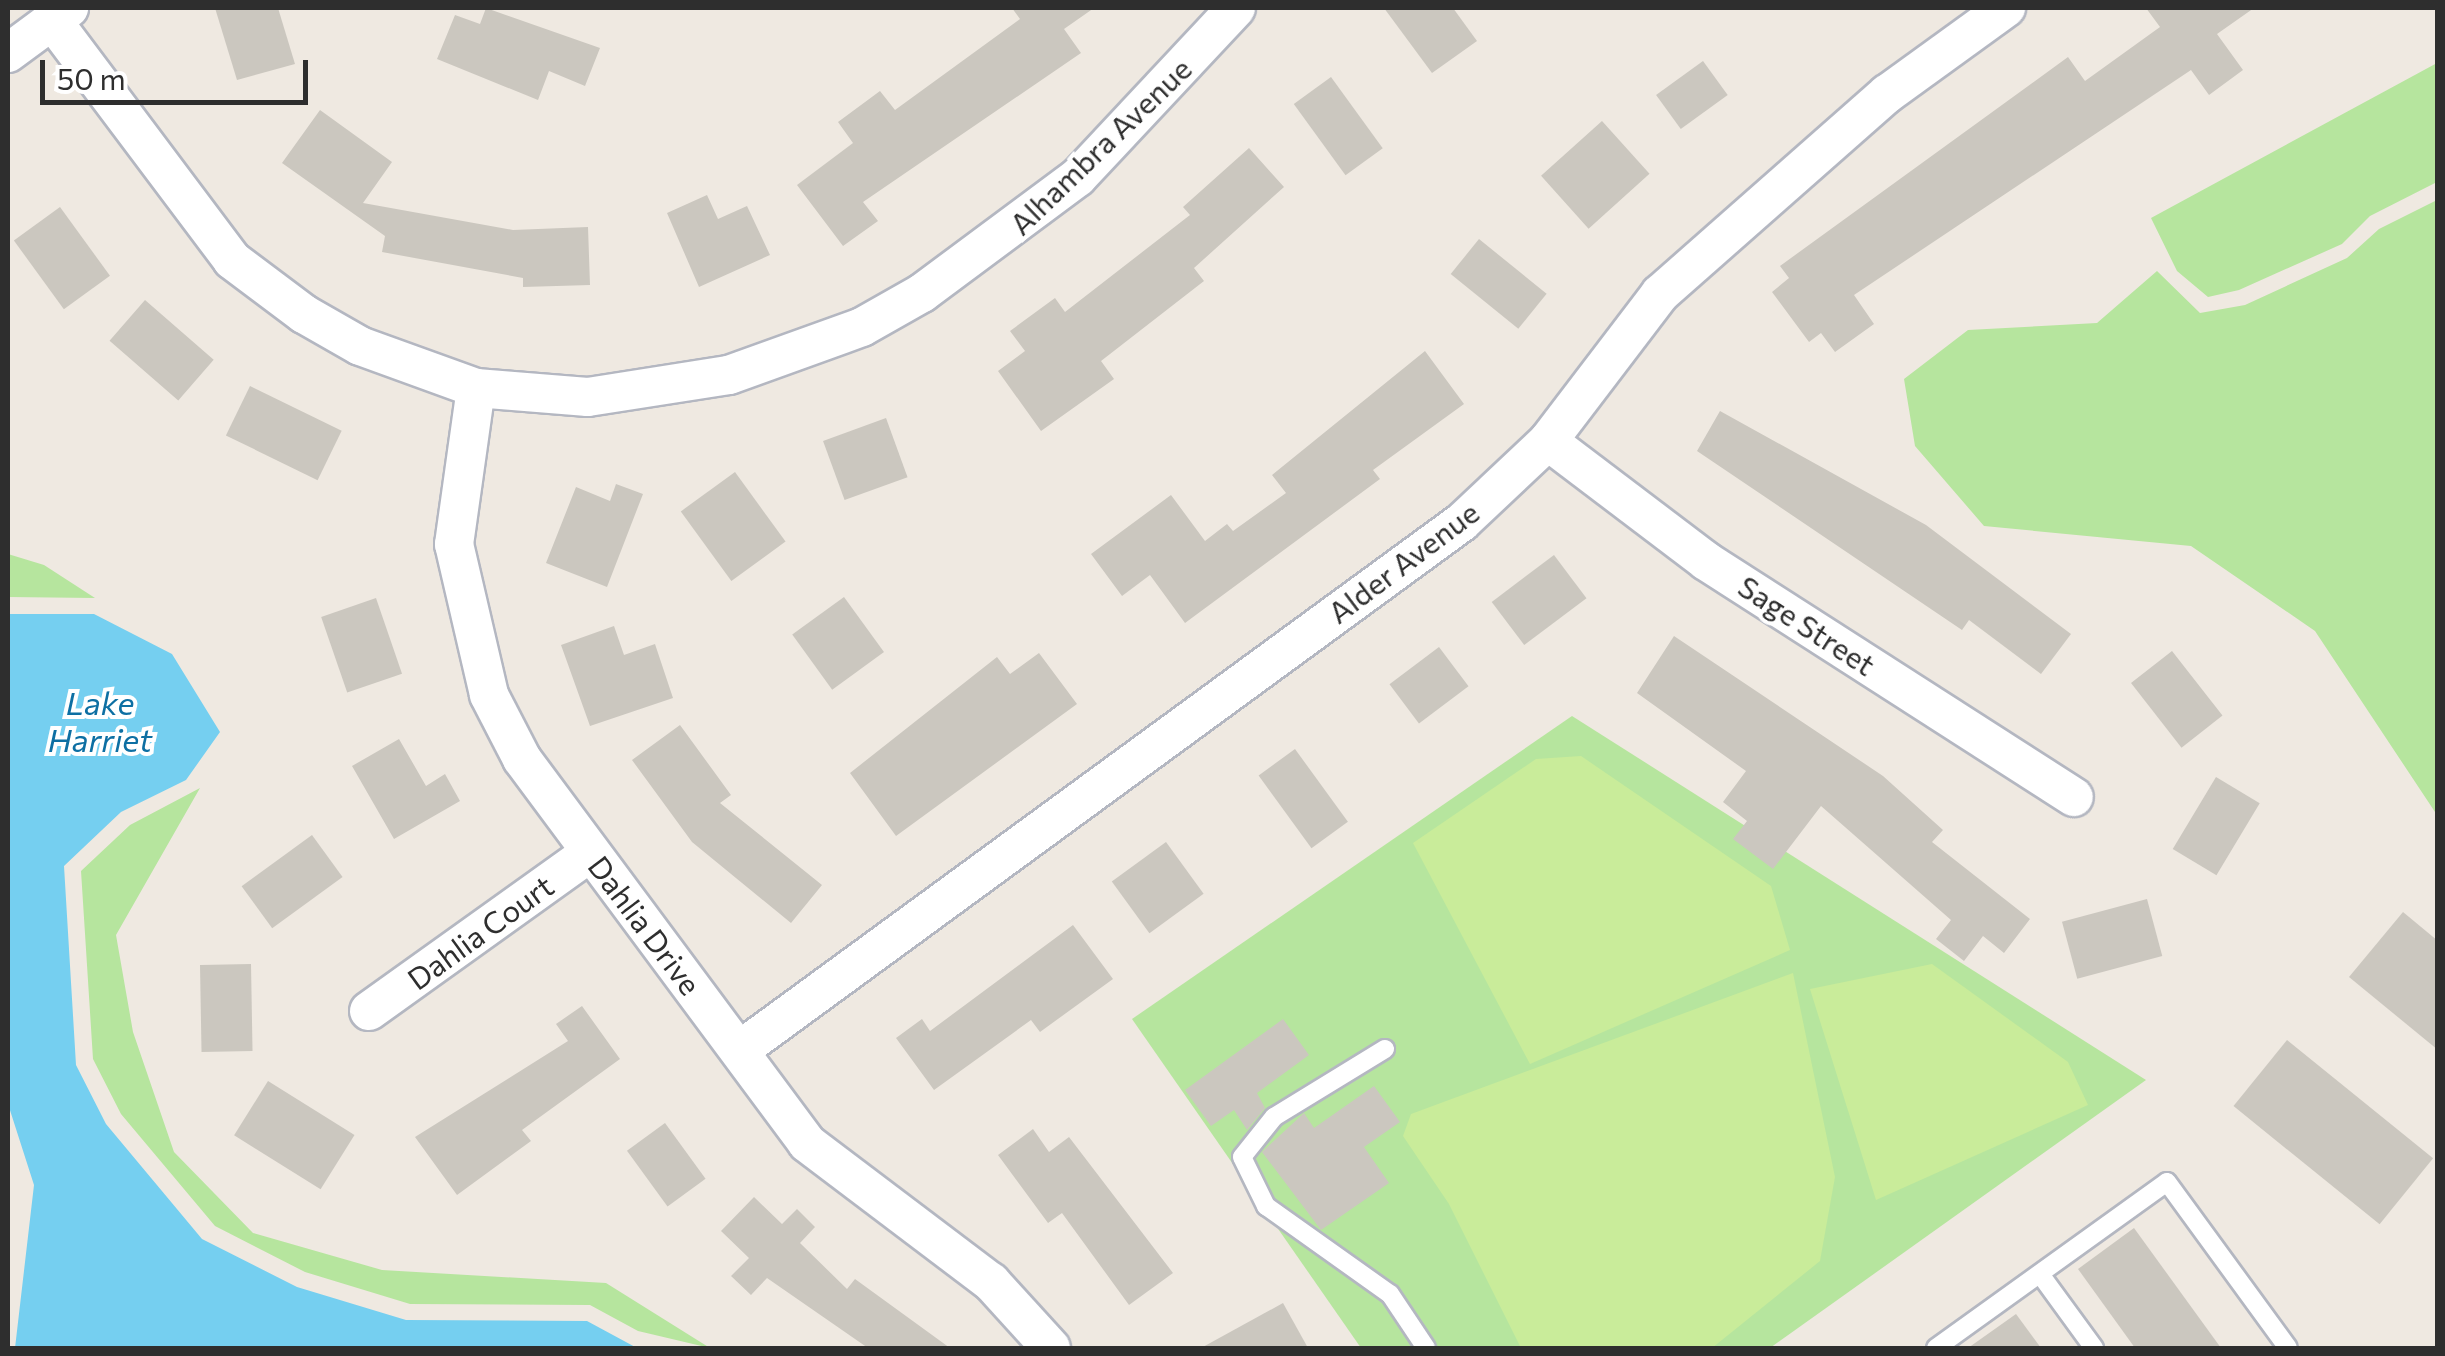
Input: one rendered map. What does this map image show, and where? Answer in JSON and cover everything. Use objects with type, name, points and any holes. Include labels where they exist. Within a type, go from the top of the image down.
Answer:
[{"type":"street","name":"Alhambra Avenue","points":[[61,14],[232,260],[360,346],[476,388],[588,397],[728,375],[862,327],[1029,220],[1236,8]]},
{"type":"street","name":"Alder Avenue","points":[[740,1050],[1462,522],[1548,441],[1660,294],[1887,94],[2006,8]]},
{"type":"street","points":[[8,53],[61,14]]},
{"type":"street","name":"Dahlia Drive","points":[[476,388],[454,544],[465,616],[489,696],[522,759],[807,1143],[991,1282],[1051,1348]]},
{"type":"street","name":"Sage Street","points":[[1548,441],[1706,560],[2074,797]]},
{"type":"street","name":"Dahlia Court","points":[[369,1011],[590,853]]},
{"type":"lane","points":[[1385,1049],[1274,1117],[1242,1156],[1266,1206],[1390,1294],[1426,1348]]},
{"type":"lane","points":[[1936,1348],[2168,1182],[2288,1348]]},
{"type":"lane","points":[[2040,1274],[2094,1348]]},
{"type":"green space","points":[[2437,63],[2437,182],[2370,216],[2342,244],[2239,290],[2208,297],[2177,271],[2151,218]]},
{"type":"green space","points":[[2437,200],[2437,815],[2315,631],[2191,546],[1984,526],[1915,446],[1904,379],[1968,330],[2097,323],[2157,271],[2200,313],[2245,305],[2347,258],[2379,229]]},
{"type":"green space","points":[[8,554],[44,565],[95,598],[8,597]]},
{"type":"green space","points":[[1572,716],[2146,1080],[1770,1348],[1361,1348],[1132,1019]]},
{"type":"green space","points":[[1581,756],[1771,886],[1790,950],[1530,1064],[1413,843],[1536,759]]},
{"type":"green space","points":[[200,788],[116,935],[133,1032],[174,1152],[253,1233],[382,1270],[606,1283],[710,1348],[638,1331],[590,1305],[410,1304],[305,1272],[215,1226],[121,1114],[93,1059],[81,871],[130,825]]},
{"type":"green space","points":[[1932,964],[2068,1062],[2088,1105],[1876,1200],[1810,989]]},
{"type":"green space","points":[[1793,973],[1835,1177],[1820,1261],[1712,1348],[1521,1348],[1449,1204],[1403,1136],[1411,1114]]},
{"type":"water","name":"Lake Harriet","points":[[8,614],[94,614],[172,654],[220,732],[186,780],[121,812],[64,866],[76,1065],[106,1124],[202,1239],[297,1287],[406,1320],[587,1321],[637,1348],[15,1348],[34,1185],[8,1104]]},
{"type":"building","points":[[215,8],[278,8],[295,64],[237,80]]},
{"type":"building","points":[[486,8],[600,48],[585,86],[549,71],[538,100],[437,59],[455,15],[480,24]]},
{"type":"building","points":[[1012,8],[1094,8],[1064,29],[1081,53],[863,202],[878,221],[843,246],[797,185],[853,143],[838,122],[880,91],[895,110],[1020,19]]},
{"type":"building","points":[[1384,8],[1453,8],[1477,41],[1432,73]]},
{"type":"building","points":[[2146,8],[2254,8],[2217,34],[2243,70],[2209,95],[2191,70],[1854,295],[1874,324],[1835,352],[1821,333],[1809,342],[1772,292],[1789,278],[1780,266],[2068,57],[2085,81],[2160,27]]},
{"type":"building","points":[[1703,61],[1728,95],[1681,129],[1656,95]]},
{"type":"building","points":[[1331,77],[1383,148],[1346,175],[1294,104]]},
{"type":"building","points":[[320,110],[392,162],[363,203],[513,230],[588,227],[590,285],[523,287],[523,278],[382,252],[385,236],[282,163]]},
{"type":"building","points":[[1602,121],[1650,174],[1589,229],[1541,176]]},
{"type":"building","points":[[1249,148],[1284,187],[1194,268],[1204,281],[1101,361],[1114,379],[1041,431],[998,371],[1025,351],[1010,331],[1055,298],[1065,312],[1190,215],[1183,207]]},
{"type":"building","points":[[707,195],[718,219],[747,206],[770,255],[699,287],[667,213]]},
{"type":"building","points":[[60,207],[110,276],[64,309],[14,241]]},
{"type":"building","points":[[1479,239],[1547,294],[1518,329],[1451,274]]},
{"type":"building","points":[[145,300],[214,360],[178,400],[110,341]]},
{"type":"building","points":[[1425,351],[1464,404],[1373,470],[1380,479],[1185,623],[1150,575],[1122,596],[1091,554],[1171,495],[1205,541],[1227,524],[1233,531],[1286,493],[1272,475]]},
{"type":"building","points":[[250,386],[342,431],[318,480],[226,435]]},
{"type":"building","points":[[1720,411],[1926,525],[2071,634],[2041,674],[1969,620],[1962,630],[1697,451]]},
{"type":"building","points":[[886,418],[908,477],[845,500],[823,441]]},
{"type":"building","points":[[735,472],[786,542],[731,581],[681,511]]},
{"type":"building","points":[[616,484],[643,494],[607,587],[546,563],[576,487],[610,501]]},
{"type":"building","points":[[1554,555],[1586,598],[1524,645],[1492,602]]},
{"type":"building","points":[[844,597],[884,652],[832,690],[792,635]]},
{"type":"building","points":[[376,598],[402,674],[347,693],[321,617]]},
{"type":"building","points":[[614,626],[624,655],[655,644],[673,698],[590,726],[561,645]]},
{"type":"building","points":[[1674,636],[1883,776],[1943,830],[1932,842],[2030,919],[2004,953],[1983,936],[1964,961],[1936,939],[1951,920],[1821,806],[1773,869],[1733,839],[1747,821],[1723,802],[1746,771],[1637,693]]},
{"type":"building","points":[[1439,647],[1468,686],[1419,723],[1389,684]]},
{"type":"building","points":[[2172,651],[2222,716],[2182,748],[2131,683]]},
{"type":"building","points":[[1039,653],[1077,704],[896,836],[850,773],[997,657],[1010,674]]},
{"type":"building","points":[[680,725],[731,795],[720,803],[822,885],[791,923],[692,842],[632,760]]},
{"type":"building","points":[[399,739],[426,786],[445,774],[460,801],[394,839],[352,766]]},
{"type":"building","points":[[1295,749],[1348,822],[1311,848],[1259,775]]},
{"type":"building","points":[[2216,777],[2260,803],[2216,875],[2173,849]]},
{"type":"building","points":[[312,835],[343,877],[272,928],[242,886]]},
{"type":"building","points":[[1166,842],[1204,894],[1149,933],[1112,881]]},
{"type":"building","points":[[2147,899],[2162,956],[2077,979],[2062,922]]},
{"type":"building","points":[[2403,912],[2438,941],[2438,1050],[2349,977]]},
{"type":"building","points":[[1073,925],[1113,979],[1040,1032],[1031,1020],[934,1090],[896,1038],[922,1019],[930,1031]]},
{"type":"building","points":[[251,964],[253,1051],[202,1052],[200,965]]},
{"type":"building","points":[[582,1006],[620,1059],[522,1130],[531,1141],[457,1195],[415,1137],[568,1041],[556,1024]]},
{"type":"building","points":[[1283,1019],[1309,1055],[1257,1093],[1265,1108],[1247,1130],[1234,1110],[1211,1126],[1185,1090]]},
{"type":"building","points":[[2287,1040],[2433,1158],[2380,1224],[2234,1106]]},
{"type":"building","points":[[268,1081],[355,1135],[321,1189],[234,1135]]},
{"type":"building","points":[[1374,1086],[1400,1122],[1364,1147],[1389,1183],[1321,1230],[1262,1152],[1304,1113],[1314,1128]]},
{"type":"building","points":[[665,1123],[706,1179],[668,1206],[627,1151]]},
{"type":"building","points":[[1033,1129],[1049,1152],[1069,1137],[1173,1273],[1129,1305],[1062,1213],[1048,1223],[998,1155]]},
{"type":"building","points":[[754,1197],[782,1224],[797,1209],[815,1227],[800,1243],[847,1289],[855,1279],[950,1348],[868,1348],[767,1278],[751,1295],[731,1276],[749,1258],[721,1231]]},
{"type":"building","points":[[2134,1228],[2221,1348],[2135,1348],[2078,1269]]},
{"type":"building","points":[[1283,1303],[1308,1348],[1201,1348]]},
{"type":"building","points":[[2016,1314],[2041,1348],[1968,1348]]}]
